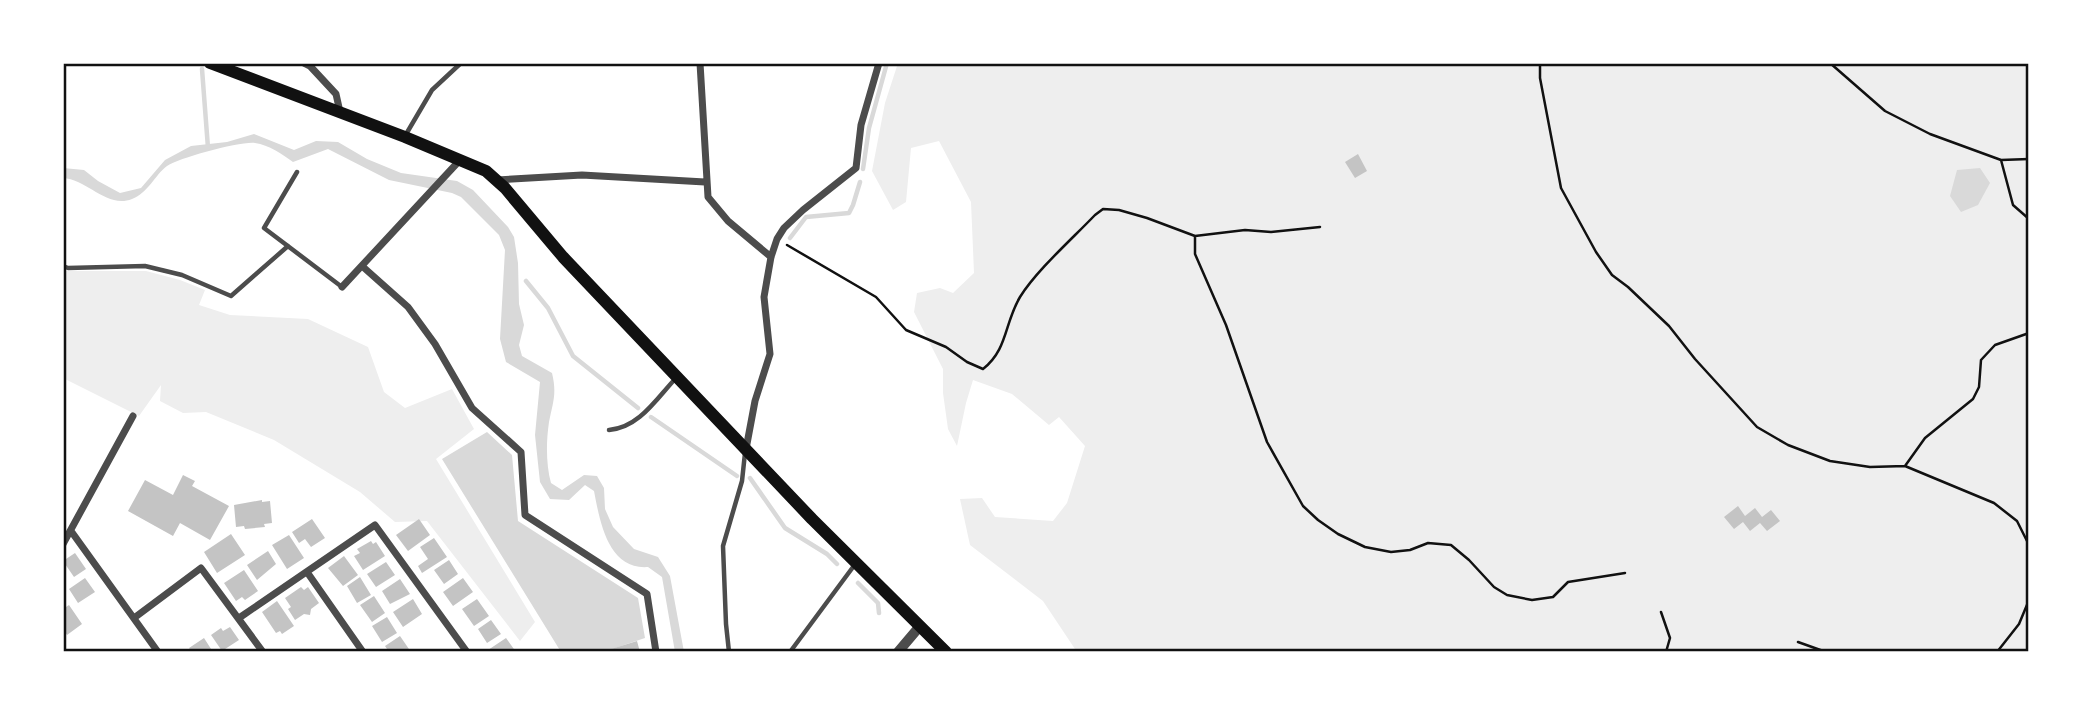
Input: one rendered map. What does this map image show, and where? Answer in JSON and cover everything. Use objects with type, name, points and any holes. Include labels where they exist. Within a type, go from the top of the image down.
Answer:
[{"type":"main road","points":[[210,63],[405,137],[486,171],[677,377],[856,563],[946,652]]},
{"type":"street","points":[[700,63],[705,182],[708,197],[721,213],[771,257]]},
{"type":"street","points":[[746,449],[755,401],[770,354],[764,297],[777,239],[803,210],[856,168],[861,125],[878,63]]},
{"type":"street","points":[[309,64],[336,94],[340,112]]},
{"type":"street","points":[[342,287],[460,159]]},
{"type":"street","points":[[496,180],[582,174],[705,182]]},
{"type":"street","points":[[362,266],[408,307],[435,344],[472,408],[522,452],[525,515],[647,594],[656,652]]},
{"type":"street","points":[[63,544],[133,416]]},
{"type":"street","points":[[239,618],[376,526],[467,652]]},
{"type":"street","points":[[71,531],[158,652]]},
{"type":"street","points":[[134,618],[201,568],[263,652]]},
{"type":"street","points":[[307,572],[363,652]]},
{"type":"street","points":[[898,652],[920,626]]},
{"type":"lane","points":[[405,137],[432,90],[461,63]]},
{"type":"lane","points":[[296,172],[264,229],[342,287]]},
{"type":"lane","points":[[63,266],[145,266],[182,275],[230,296],[288,246]]},
{"type":"lane","points":[[609,430],[616,430],[638,420],[677,377]]},
{"type":"lane","points":[[729,652],[723,545],[742,481],[746,449]]},
{"type":"lane","points":[[790,652],[856,563]]},
{"type":"path","points":[[1540,63],[1540,78],[1561,188],[1596,252],[1612,275],[1669,326],[1757,427],[1788,445],[1830,461],[1870,467],[1905,466],[1994,503],[2017,521],[2029,545]]},
{"type":"path","points":[[1830,63],[1885,111],[1930,134],[2001,160],[2029,159]]},
{"type":"path","points":[[2001,160],[2013,205],[2029,219]]},
{"type":"path","points":[[777,239],[876,297],[905,330],[946,347],[967,362],[983,369],[995,360],[1010,316],[1021,295],[1103,209],[1147,218],[1195,236],[1244,230],[1271,232],[1320,227]]},
{"type":"path","points":[[1195,236],[1195,254],[1226,325],[1267,442],[1303,506],[1318,520],[1338,534],[1365,547],[1391,552],[1410,550],[1428,543],[1451,545],[1494,587],[1507,595],[1532,600],[1553,597],[1568,582],[1625,573]]},
{"type":"path","points":[[1905,466],[1925,438],[1973,399],[1979,387],[1981,359],[1995,345],[2029,332]]},
{"type":"path","points":[[1997,652],[2019,624],[2029,600]]},
{"type":"path","points":[[1661,612],[1670,638],[1665,652]]},
{"type":"path","points":[[1798,642],[1826,652]]},
{"type":"shaded area","points":[[898,63],[2029,63],[2029,652],[1077,652],[1043,601],[970,545],[960,499],[982,498],[995,517],[1053,521],[1067,503],[1085,446],[1059,417],[1049,425],[1012,394],[973,380],[957,446],[948,429],[943,369],[914,312],[917,293],[940,288],[953,293],[974,273],[971,202],[939,141],[911,148],[906,202],[893,210],[872,171],[885,103]]},
{"type":"shaded area","points":[[254,134],[294,150],[316,141],[338,142],[367,159],[401,173],[457,181],[473,190],[508,227],[514,237],[518,263],[519,304],[524,325],[519,345],[522,356],[552,373],[554,398],[547,445],[551,483],[562,490],[584,475],[597,476],[604,488],[605,509],[613,527],[634,549],[658,557],[670,576],[684,652],[675,652],[662,577],[648,567],[634,566],[624,561],[615,552],[603,529],[594,491],[585,485],[569,500],[550,499],[540,482],[535,435],[540,382],[506,362],[500,339],[505,250],[499,235],[461,197],[389,180],[328,149],[293,162],[270,148],[255,143],[224,147],[167,166],[143,193],[123,201],[106,197],[80,183],[63,178],[63,168],[84,170],[120,193],[141,188],[165,160],[191,146],[227,142]]},
{"type":"shaded area","points":[[1980,168],[1990,183],[1978,205],[1961,212],[1950,196],[1957,170]]},
{"type":"shaded area","points":[[63,271],[146,271],[205,290],[199,305],[230,315],[308,319],[368,347],[384,392],[405,408],[452,389],[474,429],[436,459],[535,622],[520,641],[427,521],[395,522],[360,492],[274,440],[206,412],[183,413],[160,401],[161,385],[139,416],[63,378]]},
{"type":"shaded area","points":[[487,432],[512,455],[518,521],[638,598],[645,638],[603,652],[561,652],[442,459]]},
{"type":"building","points":[[1358,154],[1367,171],[1355,178],[1345,162]]},
{"type":"building","points":[[183,475],[195,481],[192,486],[229,506],[210,540],[180,523],[173,536],[128,511],[145,480],[173,495]]},
{"type":"building","points":[[270,501],[272,523],[264,524],[265,527],[236,527],[234,505]]},
{"type":"building","points":[[1738,506],[1745,516],[1755,508],[1762,517],[1771,510],[1780,521],[1767,531],[1760,523],[1750,531],[1743,522],[1734,529],[1724,517]]},
{"type":"building","points":[[312,519],[325,538],[311,547],[305,539],[299,543],[292,532]]},
{"type":"building","points":[[419,519],[430,535],[408,551],[396,535]]},
{"type":"building","points":[[231,534],[245,555],[217,573],[204,552]]},
{"type":"building","points":[[289,535],[304,558],[287,569],[272,545]]},
{"type":"building","points":[[434,538],[447,557],[422,573],[418,566],[428,559],[420,547]]},
{"type":"building","points":[[371,541],[373,544],[376,542],[385,556],[363,570],[354,556],[360,553],[357,549]]},
{"type":"building","points":[[268,551],[276,564],[257,580],[247,565]]},
{"type":"building","points":[[75,553],[86,569],[74,577],[63,561]]},
{"type":"building","points":[[344,556],[358,575],[343,586],[328,568]]},
{"type":"building","points":[[449,560],[458,574],[444,584],[434,570]]},
{"type":"building","points":[[386,562],[395,575],[376,587],[367,574]]},
{"type":"building","points":[[244,570],[258,591],[245,600],[242,597],[236,601],[224,583]]},
{"type":"building","points":[[360,577],[371,595],[357,603],[347,586]]},
{"type":"building","points":[[85,578],[95,592],[78,603],[69,589]]},
{"type":"building","points":[[463,578],[473,592],[453,606],[443,592]]},
{"type":"building","points":[[400,579],[410,594],[390,604],[382,591]]},
{"type":"building","points":[[301,587],[304,590],[308,587],[319,603],[311,609],[310,615],[304,614],[295,620],[285,598]]},
{"type":"building","points":[[374,596],[385,613],[372,622],[360,605]]},
{"type":"building","points":[[413,599],[422,614],[403,627],[393,612]]},
{"type":"building","points":[[477,599],[489,616],[474,626],[462,609]]},
{"type":"building","points":[[277,601],[294,626],[282,634],[280,631],[276,633],[262,612]]},
{"type":"building","points":[[69,605],[82,624],[67,635],[63,629],[63,609]]},
{"type":"building","points":[[387,617],[397,633],[382,642],[372,626]]},
{"type":"building","points":[[491,620],[501,634],[487,643],[478,629]]},
{"type":"building","points":[[230,627],[239,640],[222,651],[211,635],[221,628],[223,631]]},
{"type":"building","points":[[400,636],[411,652],[389,652],[385,646]]},
{"type":"building","points":[[204,638],[213,652],[192,652],[189,648]]},
{"type":"building","points":[[506,638],[516,652],[489,652],[488,650]]},
{"type":"building","points":[[637,641],[640,652],[612,652],[611,649]]},
{"type":"waterway","points":[[863,169],[869,128],[887,63]]},
{"type":"waterway","points":[[202,69],[208,148]]},
{"type":"waterway","points":[[790,238],[806,217],[849,213],[860,182]]},
{"type":"waterway","points":[[526,281],[548,308],[573,356],[638,408]]},
{"type":"waterway","points":[[651,417],[737,476]]},
{"type":"waterway","points":[[750,478],[785,528],[827,554],[837,564]]},
{"type":"waterway","points":[[858,583],[878,603],[879,613]]}]
